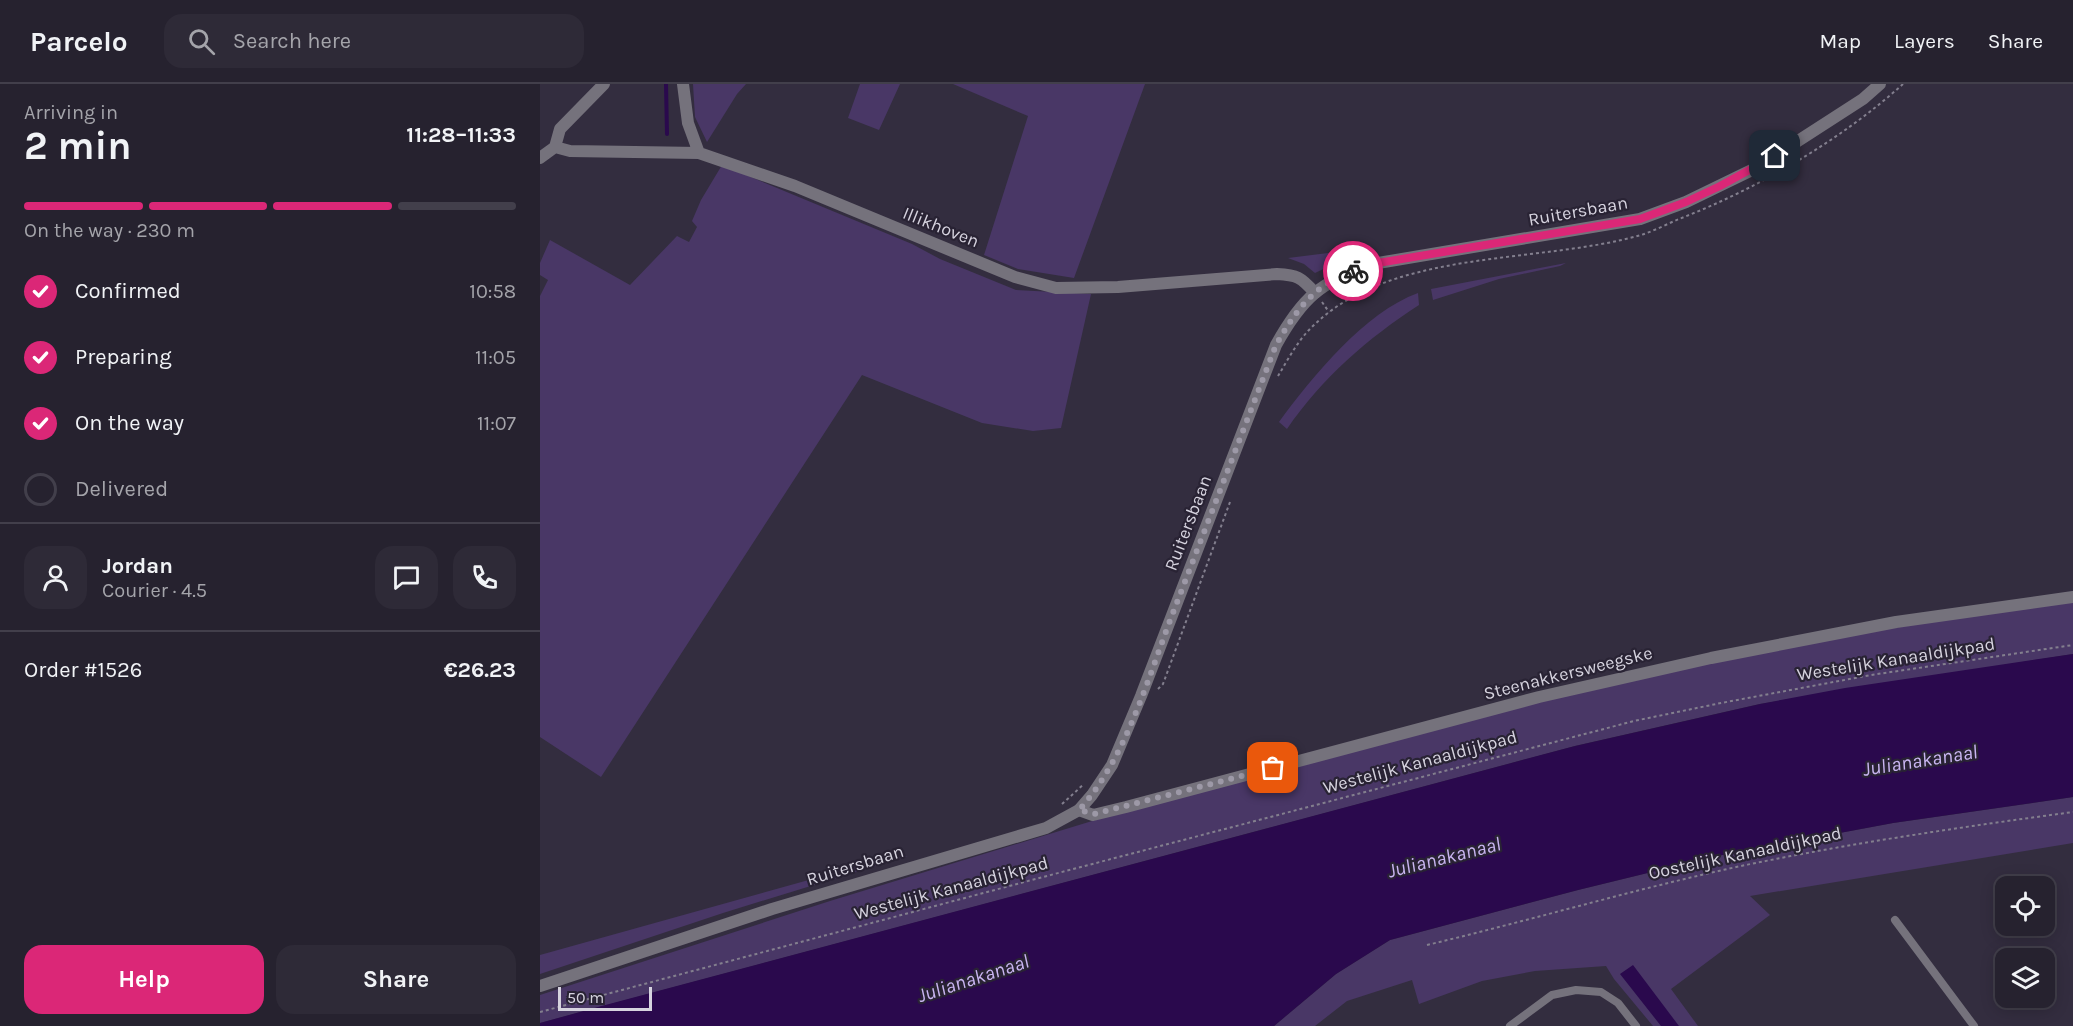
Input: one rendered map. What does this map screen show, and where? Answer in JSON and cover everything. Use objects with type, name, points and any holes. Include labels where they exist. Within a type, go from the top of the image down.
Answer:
[{"type":"street","points":[[540,158],[555,147],[560,129],[604,84]]},
{"type":"street","points":[[683,84],[688,123],[699,153]]},
{"type":"street","name":"Ruitersbaan","points":[[540,986],[783,906],[1046,828],[1079,810],[1112,765],[1141,696],[1276,345],[1292,317],[1315,293],[1349,272],[1372,264],[1640,219],[1686,202],[1775,156],[1863,99],[1880,84]]},
{"type":"street","name":"Illikhoven","points":[[555,147],[570,151],[699,153],[795,186],[1015,277],[1056,288],[1118,288],[1277,274],[1295,275],[1305,281],[1315,293]]},
{"type":"street","name":"Steenakkersweegske","points":[[1079,810],[1094,814],[1126,807],[1539,697],[1711,658],[1896,622],[2073,597]]},
{"type":"lane","points":[[1895,920],[1974,1026]]},
{"type":"lane","points":[[1510,1026],[1552,995],[1576,990],[1601,992],[1618,1003],[1636,1026]]},
{"type":"path","points":[[1274,383],[1307,332],[1329,312]]},
{"type":"path","points":[[1141,696],[1155,691],[1163,684],[1231,501]]},
{"type":"path","name":"Westelijk Kanaaldijkpad","points":[[540,1012],[1613,726],[1871,675],[2073,645]]},
{"type":"path","points":[[1055,810],[1086,781]]},
{"type":"path","name":"Oostelijk Kanaaldijkpad","points":[[1427,945],[1617,895],[1751,864],[1902,835],[2073,812]]},
{"type":"shaded area","points":[[693,84],[746,84],[737,94],[707,142],[695,117]]},
{"type":"shaded area","points":[[860,84],[900,84],[879,130],[848,118]]},
{"type":"shaded area","points":[[953,84],[1145,84],[1074,278],[1018,269],[984,255],[1028,116]]},
{"type":"shaded area","points":[[722,165],[1016,290],[1091,294],[1061,428],[1033,431],[982,423],[862,375],[601,777],[540,737],[540,296],[548,280],[540,275],[540,263],[550,240],[630,285],[677,236],[689,242],[697,227],[692,221],[701,200]]},
{"type":"shaded area","points":[[1368,248],[1315,273],[1304,264],[1288,258]]},
{"type":"shaded area","points":[[1566,263],[1499,279],[1433,300],[1431,289]]},
{"type":"shaded area","points":[[1418,293],[1419,305],[1347,360],[1315,393],[1287,429],[1279,422],[1324,366],[1359,330],[1398,302]]},
{"type":"shaded area","points":[[2073,598],[2073,654],[1760,704],[1575,746],[540,1023],[540,995],[830,901],[1187,792],[1666,666]]},
{"type":"shaded area","points":[[2073,797],[2073,843],[1750,896],[1770,915],[1671,989],[1698,1026],[1653,1026],[1606,966],[1535,971],[1482,981],[1419,1004],[1412,980],[1347,1001],[1315,1026],[1274,1026],[1336,974],[1390,940],[1717,856],[1893,823]]},
{"type":"shaded area","points":[[908,856],[723,913],[540,974],[540,955],[884,859]]},
{"type":"water","name":"Julianakanaal","points":[[2073,654],[2073,797],[1893,823],[1717,856],[1390,940],[1336,974],[1274,1026],[540,1026],[540,1023],[598,1007],[1575,746],[1760,704],[1845,688]]},
{"type":"water","points":[[1633,965],[1679,1026],[1661,1026],[1620,974]]},
{"type":"waterway","points":[[666,84],[667,134]]},
{"type":"way so far","points":[[1273,768],[1094,814],[1079,810],[1112,765],[1141,696],[1276,345],[1301,305],[1329,282],[1353,271]]},
{"type":"route","points":[[1353,271],[1372,264],[1640,219],[1686,202],[1756,168],[1775,156]]}]
